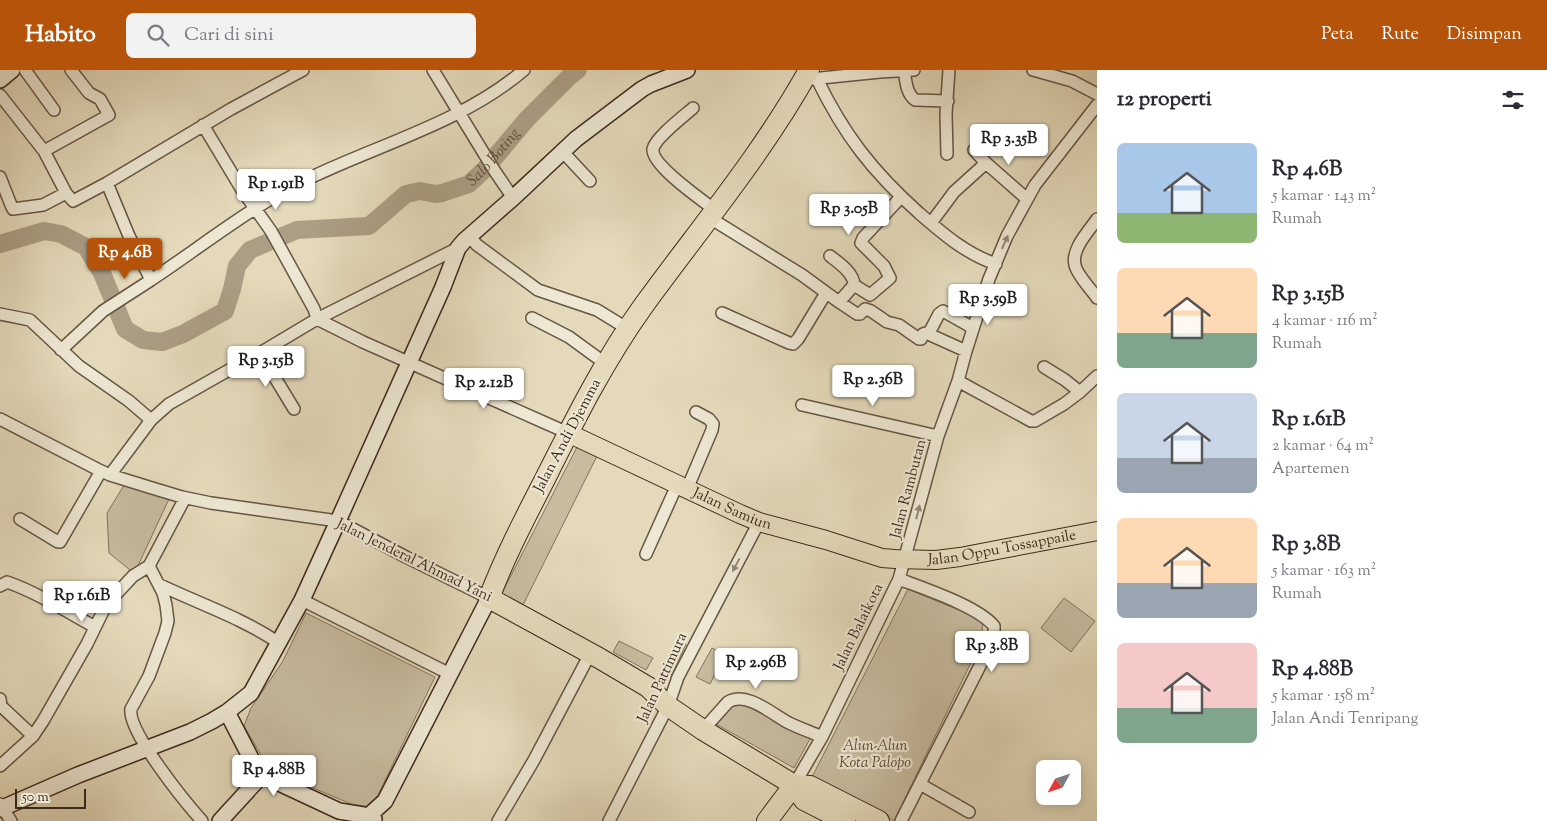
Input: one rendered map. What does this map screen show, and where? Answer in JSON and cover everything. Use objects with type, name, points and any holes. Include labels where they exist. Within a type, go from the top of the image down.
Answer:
[{"type":"highway","name":"Jalan Andi Djemma","points":[[489,598],[502,563],[568,433],[606,364],[644,305],[713,214],[810,76]]},
{"type":"highway","name":"Jalan Jenderal Ahmad Yani","points":[[489,598],[648,688],[668,706],[703,730],[794,785],[804,800],[845,821]]},
{"type":"highway","name":"Jalan Jenderal Ahmad Yani","points":[[794,785],[810,786],[879,821]]},
{"type":"highway","points":[[767,821],[794,785]]},
{"type":"main road","name":"Jalan Samiun","points":[[568,433],[759,522],[826,540],[882,558],[906,560]]},
{"type":"main road","name":"Jalan Oppu Tossappaile","points":[[906,560],[936,560],[960,557],[1097,531]]},
{"type":"street","points":[[0,80],[12,70]]},
{"type":"street","points":[[25,70],[54,110]]},
{"type":"street","points":[[44,152],[109,116],[100,99],[88,93],[71,70]]},
{"type":"street","points":[[0,95],[44,152],[66,194],[70,199],[76,201],[203,125],[303,70]]},
{"type":"street","points":[[433,70],[486,158],[514,198]]},
{"type":"street","points":[[61,350],[103,311],[256,208],[313,176],[459,114],[490,96],[524,70]]},
{"type":"street","points":[[20,519],[60,542],[105,473],[160,411],[177,399],[260,354],[317,319],[458,248],[562,152],[606,115],[651,84],[687,70]]},
{"type":"street","points":[[904,70],[909,94],[912,98],[915,100],[948,101]]},
{"type":"street","points":[[914,70],[810,76],[853,143],[872,167],[901,197],[956,243],[975,255],[996,264]]},
{"type":"street","points":[[947,154],[949,70]]},
{"type":"street","points":[[1033,70],[1072,81],[1097,94]]},
{"type":"street","name":"Jalan Rambutan","points":[[906,560],[938,436],[958,381],[989,279],[1007,236],[1036,185],[1097,105]]},
{"type":"street","points":[[693,108],[660,138],[653,150],[655,158],[668,173],[713,214],[756,248],[795,270],[857,314],[860,314],[865,309],[871,311],[887,322],[899,325],[919,339],[924,334],[929,333],[966,351]]},
{"type":"street","points":[[203,125],[242,190],[278,242],[314,309],[317,319],[363,342],[568,433]]},
{"type":"street","points":[[974,150],[1027,199]]},
{"type":"street","points":[[562,152],[590,182]]},
{"type":"street","points":[[931,223],[954,192],[986,163]]},
{"type":"street","points":[[0,177],[14,209],[43,205],[66,194]]},
{"type":"street","points":[[108,183],[129,236],[151,280]]},
{"type":"street","points":[[854,285],[870,296],[890,278],[884,266],[863,246],[861,241],[901,197]]},
{"type":"street","points":[[1097,219],[1074,257],[1075,266],[1097,298]]},
{"type":"street","points":[[469,236],[477,245],[538,290],[597,310],[628,329]]},
{"type":"street","points":[[11,821],[1,807],[78,775],[148,750],[212,722],[251,693],[302,600],[410,362],[458,248]]},
{"type":"street","points":[[830,256],[849,272],[854,280],[854,285],[839,302]]},
{"type":"street","points":[[722,313],[793,344],[826,293]]},
{"type":"street","points":[[929,333],[939,314],[943,312],[973,328]]},
{"type":"street","points":[[0,314],[30,320],[43,330],[79,366],[129,401],[151,420]]},
{"type":"street","points":[[532,318],[569,337],[606,364]]},
{"type":"street","points":[[260,354],[294,410]]},
{"type":"street","points":[[1044,367],[1080,392]]},
{"type":"street","points":[[958,381],[1035,422],[1064,404],[1097,376]]},
{"type":"street","points":[[802,405],[938,436]]},
{"type":"street","points":[[646,554],[710,435],[713,424],[709,419],[696,412]]},
{"type":"street","name":"Jalan Jenderal Ahmad Yani","points":[[0,419],[105,473],[186,498],[338,521],[489,598]]},
{"type":"street","points":[[1,762],[33,736],[56,701],[102,612],[133,576],[149,566],[186,498]]},
{"type":"street","name":"Jalan Pattimura","points":[[608,821],[668,706],[678,677],[759,522]]},
{"type":"street","name":"Jalan Balaikota","points":[[794,785],[822,737],[900,579],[906,560]]},
{"type":"street","points":[[149,566],[160,585],[168,620],[149,676],[134,702],[130,715],[136,731],[148,750],[202,821]]},
{"type":"street","points":[[900,579],[962,605],[989,620],[994,626],[994,636],[990,646],[901,821]]},
{"type":"street","points":[[0,586],[6,582],[16,585],[95,627]]},
{"type":"street","points":[[160,585],[242,621],[279,643]]},
{"type":"street","name":"Jalan Andi Djemma","points":[[370,819],[385,801],[489,598]]},
{"type":"street","points":[[302,600],[450,674]]},
{"type":"street","points":[[498,821],[534,760],[590,654]]},
{"type":"street","points":[[703,730],[728,702],[742,699],[757,705],[790,724],[822,737]]},
{"type":"street","points":[[0,700],[1,706],[33,736]]},
{"type":"street","points":[[227,712],[257,770],[262,775],[340,811],[370,819]]},
{"type":"street","points":[[220,821],[262,775]]},
{"type":"street","points":[[920,784],[969,812]]},
{"type":"green space","points":[[578,445],[598,454],[522,607],[501,595]]},
{"type":"green space","points":[[126,482],[169,499],[136,570],[130,570],[109,553],[107,513]]},
{"type":"green space","name":"Alun-Alun Kota Palopo","points":[[908,589],[983,620],[981,642],[894,821],[812,777]]},
{"type":"green space","points":[[1064,598],[1095,621],[1071,652],[1041,628]]},
{"type":"green space","points":[[306,613],[435,677],[378,795],[370,807],[351,804],[311,787],[264,760],[244,726],[251,708],[283,661]]},
{"type":"green space","points":[[619,641],[653,658],[646,670],[613,652]]},
{"type":"green space","points":[[675,644],[686,644],[672,675],[662,676]]},
{"type":"green space","points":[[712,648],[725,655],[710,684],[696,677]]},
{"type":"green space","points":[[745,703],[810,739],[794,768],[716,724],[730,705]]},
{"type":"waterway","name":"Salo Boting","points":[[0,244],[44,231],[61,234],[86,247],[102,273],[125,329],[143,340],[162,342],[183,334],[225,311],[237,266],[250,250],[297,230],[369,226],[406,194],[420,191],[435,194],[442,193],[469,184],[485,169],[527,119],[578,70]]}]
